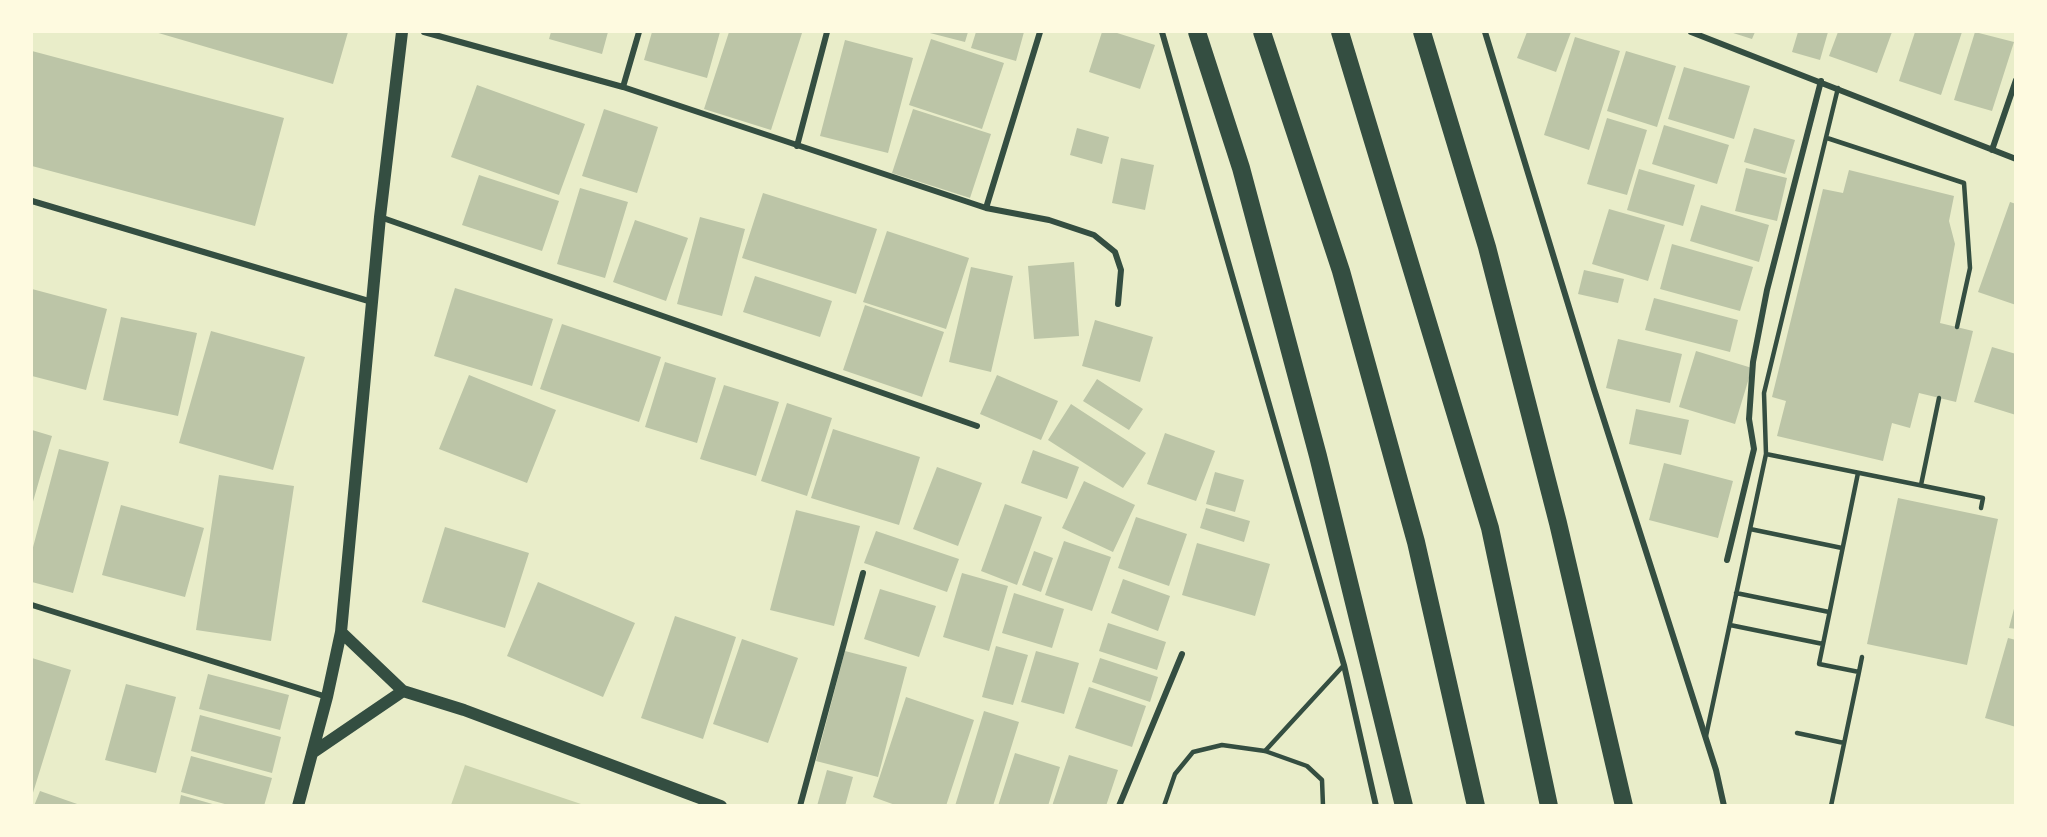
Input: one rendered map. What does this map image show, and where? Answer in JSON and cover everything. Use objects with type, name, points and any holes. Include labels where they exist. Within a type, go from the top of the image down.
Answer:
[{"type":"highway","points":[[1197,32],[1241,168],[1318,456],[1404,806]]},
{"type":"highway","points":[[1262,32],[1341,271],[1416,542],[1476,806]]},
{"type":"highway","points":[[1340,32],[1490,528],[1549,806]]},
{"type":"highway","points":[[1422,32],[1490,259],[1558,522],[1624,806]]},
{"type":"main road","points":[[298,806],[327,697],[341,632],[380,217],[402,32]]},
{"type":"main road","points":[[341,632],[403,691],[464,710],[721,806]]},
{"type":"main road","points":[[312,753],[403,691]]},
{"type":"street","points":[[424,32],[622,87],[986,208],[1049,220],[1094,235],[1115,252],[1121,270],[1118,304]]},
{"type":"street","points":[[622,87],[639,32]]},
{"type":"street","points":[[797,146],[827,32]]},
{"type":"street","points":[[986,208],[1040,32]]},
{"type":"street","points":[[1162,32],[1344,665],[1376,806]]},
{"type":"street","points":[[1485,32],[1594,389],[1706,739],[1724,806]]},
{"type":"street","points":[[1691,32],[2016,159]]},
{"type":"street","points":[[1992,150],[2016,80]]},
{"type":"street","points":[[1727,560],[1754,449],[1749,419],[1753,362],[1767,290],[1821,81]]},
{"type":"street","points":[[32,201],[372,302]]},
{"type":"street","points":[[380,217],[976,426]]},
{"type":"street","points":[[800,806],[863,573]]},
{"type":"street","points":[[32,605],[327,697]]},
{"type":"street","points":[[1119,806],[1182,654]]},
{"type":"lane","points":[[1706,739],[1766,454],[1764,393],[1838,88]]},
{"type":"lane","points":[[1827,138],[1964,183],[1970,268],[1957,327]]},
{"type":"lane","points":[[1921,485],[1939,398]]},
{"type":"lane","points":[[1766,454],[1983,498],[1981,508]]},
{"type":"lane","points":[[1858,473],[1819,664],[1859,672]]},
{"type":"lane","points":[[1750,529],[1842,548]]},
{"type":"lane","points":[[1736,593],[1830,612]]},
{"type":"lane","points":[[1730,625],[1823,644]]},
{"type":"lane","points":[[1832,806],[1862,657]]},
{"type":"lane","points":[[1264,751],[1344,665]]},
{"type":"lane","points":[[1797,734],[1844,743]]},
{"type":"lane","points":[[1164,806],[1175,774],[1193,752],[1222,745],[1264,751],[1307,766],[1322,780],[1323,806]]},
{"type":"green space","points":[[465,765],[584,805],[451,805]]},
{"type":"building","points":[[155,32],[348,32],[333,84]]},
{"type":"building","points":[[551,32],[608,32],[602,54],[549,39]]},
{"type":"building","points":[[652,32],[720,32],[707,78],[644,60]]},
{"type":"building","points":[[729,32],[802,33],[771,130],[704,109]]},
{"type":"building","points":[[926,32],[968,32],[965,42]]},
{"type":"building","points":[[976,32],[1024,32],[1016,61],[971,48]]},
{"type":"building","points":[[1102,32],[1114,32],[1155,45],[1140,89],[1089,72]]},
{"type":"building","points":[[1527,32],[1571,32],[1556,72],[1517,58]]},
{"type":"building","points":[[1730,32],[1755,32],[1752,39]]},
{"type":"building","points":[[1798,32],[1828,32],[1820,60],[1792,52]]},
{"type":"building","points":[[1838,32],[1892,32],[1877,73],[1829,56]]},
{"type":"building","points":[[1915,32],[1962,32],[1941,95],[1899,81]]},
{"type":"building","points":[[1975,32],[2014,42],[1992,111],[1954,100]]},
{"type":"building","points":[[1575,37],[1620,51],[1589,150],[1544,135]]},
{"type":"building","points":[[931,39],[1004,63],[982,129],[909,105]]},
{"type":"building","points":[[845,40],[913,58],[888,153],[820,136]]},
{"type":"building","points":[[32,51],[284,118],[255,226],[32,166]]},
{"type":"building","points":[[1626,51],[1676,66],[1657,127],[1607,111]]},
{"type":"building","points":[[1684,67],[1750,86],[1734,139],[1668,119]]},
{"type":"building","points":[[477,85],[585,124],[559,195],[451,157]]},
{"type":"building","points":[[604,109],[658,127],[637,193],[582,176]]},
{"type":"building","points":[[913,109],[991,134],[970,198],[892,173]]},
{"type":"building","points":[[1607,118],[1647,130],[1627,195],[1587,184]]},
{"type":"building","points":[[1664,125],[1729,145],[1717,184],[1652,164]]},
{"type":"building","points":[[1077,128],[1109,137],[1102,164],[1070,155]]},
{"type":"building","points":[[1754,128],[1795,140],[1785,174],[1744,162]]},
{"type":"building","points":[[1121,158],[1154,165],[1145,210],[1112,203]]},
{"type":"building","points":[[1746,168],[1787,178],[1777,221],[1735,211]]},
{"type":"building","points":[[1639,169],[1695,185],[1683,226],[1627,210]]},
{"type":"building","points":[[1849,170],[1954,196],[1949,221],[1955,244],[1940,323],[1973,331],[1956,402],[1919,393],[1910,428],[1892,423],[1883,461],[1777,436],[1786,401],[1772,397],[1823,189],[1843,193]]},
{"type":"building","points":[[479,175],[559,201],[542,251],[462,225]]},
{"type":"building","points":[[580,188],[628,202],[605,278],[557,264]]},
{"type":"building","points":[[763,193],[877,229],[856,294],[742,258]]},
{"type":"building","points":[[2010,202],[2016,204],[2016,305],[1978,292]]},
{"type":"building","points":[[1701,205],[1769,225],[1759,262],[1690,241]]},
{"type":"building","points":[[1609,209],[1665,225],[1648,281],[1592,264]]},
{"type":"building","points":[[700,217],[745,229],[722,316],[677,304]]},
{"type":"building","points":[[635,220],[688,238],[666,301],[613,282]]},
{"type":"building","points":[[887,231],[969,258],[946,329],[863,302]]},
{"type":"building","points":[[1672,244],[1753,267],[1740,311],[1660,289]]},
{"type":"building","points":[[1074,262],[1079,336],[1034,339],[1028,266]]},
{"type":"building","points":[[971,267],[1013,276],[991,372],[949,362]]},
{"type":"building","points":[[1584,270],[1624,279],[1618,303],[1578,294]]},
{"type":"building","points":[[755,276],[832,301],[820,337],[743,312]]},
{"type":"building","points":[[455,288],[553,319],[532,386],[434,356]]},
{"type":"building","points":[[32,289],[107,309],[86,390],[32,376]]},
{"type":"building","points":[[1654,298],[1738,320],[1730,352],[1645,330]]},
{"type":"building","points":[[865,305],[944,332],[922,397],[843,370]]},
{"type":"building","points":[[121,317],[197,333],[178,416],[103,400]]},
{"type":"building","points":[[1095,320],[1153,337],[1140,382],[1082,366]]},
{"type":"building","points":[[562,324],[661,357],[639,422],[540,389]]},
{"type":"building","points":[[211,331],[305,357],[273,470],[179,443]]},
{"type":"building","points":[[1618,339],[1682,354],[1670,403],[1606,388]]},
{"type":"building","points":[[1992,347],[2016,354],[2016,415],[1974,402]]},
{"type":"building","points":[[1696,351],[1752,368],[1735,424],[1679,407]]},
{"type":"building","points":[[665,362],[716,378],[697,443],[645,427]]},
{"type":"building","points":[[469,375],[556,410],[527,483],[439,449]]},
{"type":"building","points":[[997,375],[1058,401],[1041,440],[980,414]]},
{"type":"building","points":[[1097,379],[1143,409],[1129,430],[1083,401]]},
{"type":"building","points":[[724,385],[779,402],[756,476],[700,459]]},
{"type":"building","points":[[787,403],[832,418],[807,496],[761,481]]},
{"type":"building","points":[[1071,404],[1146,453],[1123,488],[1048,440]]},
{"type":"building","points":[[1636,409],[1689,420],[1681,455],[1629,444]]},
{"type":"building","points":[[833,429],[920,457],[899,525],[811,498]]},
{"type":"building","points":[[32,430],[52,436],[32,505]]},
{"type":"building","points":[[1165,433],[1215,451],[1196,501],[1147,484]]},
{"type":"building","points":[[59,449],[109,462],[73,593],[32,582],[32,551]]},
{"type":"building","points":[[1033,450],[1079,467],[1067,499],[1021,483]]},
{"type":"building","points":[[1664,463],[1733,481],[1718,538],[1649,520]]},
{"type":"building","points":[[937,467],[982,483],[958,546],[913,529]]},
{"type":"building","points":[[1215,472],[1244,480],[1235,512],[1206,504]]},
{"type":"building","points":[[219,475],[294,486],[271,641],[196,630]]},
{"type":"building","points":[[1084,481],[1135,505],[1113,552],[1062,528]]},
{"type":"building","points":[[1898,498],[1998,519],[1967,665],[1867,644]]},
{"type":"building","points":[[1005,504],[1042,517],[1017,585],[981,571]]},
{"type":"building","points":[[121,505],[204,528],[185,597],[102,575]]},
{"type":"building","points":[[1206,508],[1250,521],[1244,542],[1200,528]]},
{"type":"building","points":[[796,510],[860,526],[834,626],[770,610]]},
{"type":"building","points":[[1136,517],[1187,534],[1169,586],[1118,568]]},
{"type":"building","points":[[445,527],[529,553],[505,628],[422,602]]},
{"type":"building","points":[[876,531],[959,559],[947,592],[864,563]]},
{"type":"building","points":[[1064,541],[1111,557],[1092,611],[1045,595]]},
{"type":"building","points":[[1197,543],[1270,564],[1255,616],[1182,595]]},
{"type":"building","points":[[1034,551],[1053,558],[1041,592],[1022,585]]},
{"type":"building","points":[[962,573],[1008,586],[989,651],[943,637]]},
{"type":"building","points":[[1123,579],[1170,596],[1158,631],[1111,613]]},
{"type":"building","points":[[538,582],[635,623],[603,697],[507,656]]},
{"type":"building","points":[[880,589],[936,606],[919,657],[864,639]]},
{"type":"building","points":[[1014,593],[1064,609],[1052,648],[1002,633]]},
{"type":"building","points":[[2016,601],[2016,629],[2009,628]]},
{"type":"building","points":[[675,616],[736,637],[703,739],[641,718]]},
{"type":"building","points":[[1108,623],[1166,642],[1157,670],[1099,651]]},
{"type":"building","points":[[2008,638],[2016,640],[2016,727],[1985,718]]},
{"type":"building","points":[[742,639],[798,658],[768,743],[713,724]]},
{"type":"building","points":[[996,646],[1028,655],[1013,705],[982,697]]},
{"type":"building","points":[[845,651],[907,667],[878,777],[816,761]]},
{"type":"building","points":[[1036,651],[1079,663],[1064,714],[1021,702]]},
{"type":"building","points":[[32,658],[71,670],[32,796]]},
{"type":"building","points":[[1100,658],[1158,677],[1150,702],[1092,682]]},
{"type":"building","points":[[208,674],[289,695],[280,730],[199,709]]},
{"type":"building","points":[[126,684],[176,697],[156,773],[105,760]]},
{"type":"building","points":[[1089,687],[1146,706],[1132,747],[1075,728]]},
{"type":"building","points":[[906,697],[974,720],[946,806],[898,806],[873,797]]},
{"type":"building","points":[[984,711],[1019,722],[993,806],[955,806]]},
{"type":"building","points":[[200,715],[281,737],[272,773],[191,751]]},
{"type":"building","points":[[1015,753],[1060,767],[1048,806],[998,806]]},
{"type":"building","points":[[1069,755],[1118,770],[1106,806],[1052,806]]},
{"type":"building","points":[[191,756],[272,778],[264,806],[232,806],[181,792]]},
{"type":"building","points":[[827,770],[853,777],[845,806],[817,806]]},
{"type":"building","points":[[40,791],[80,805],[80,806],[34,806]]},
{"type":"building","points":[[181,795],[216,805],[216,806],[179,806]]}]
